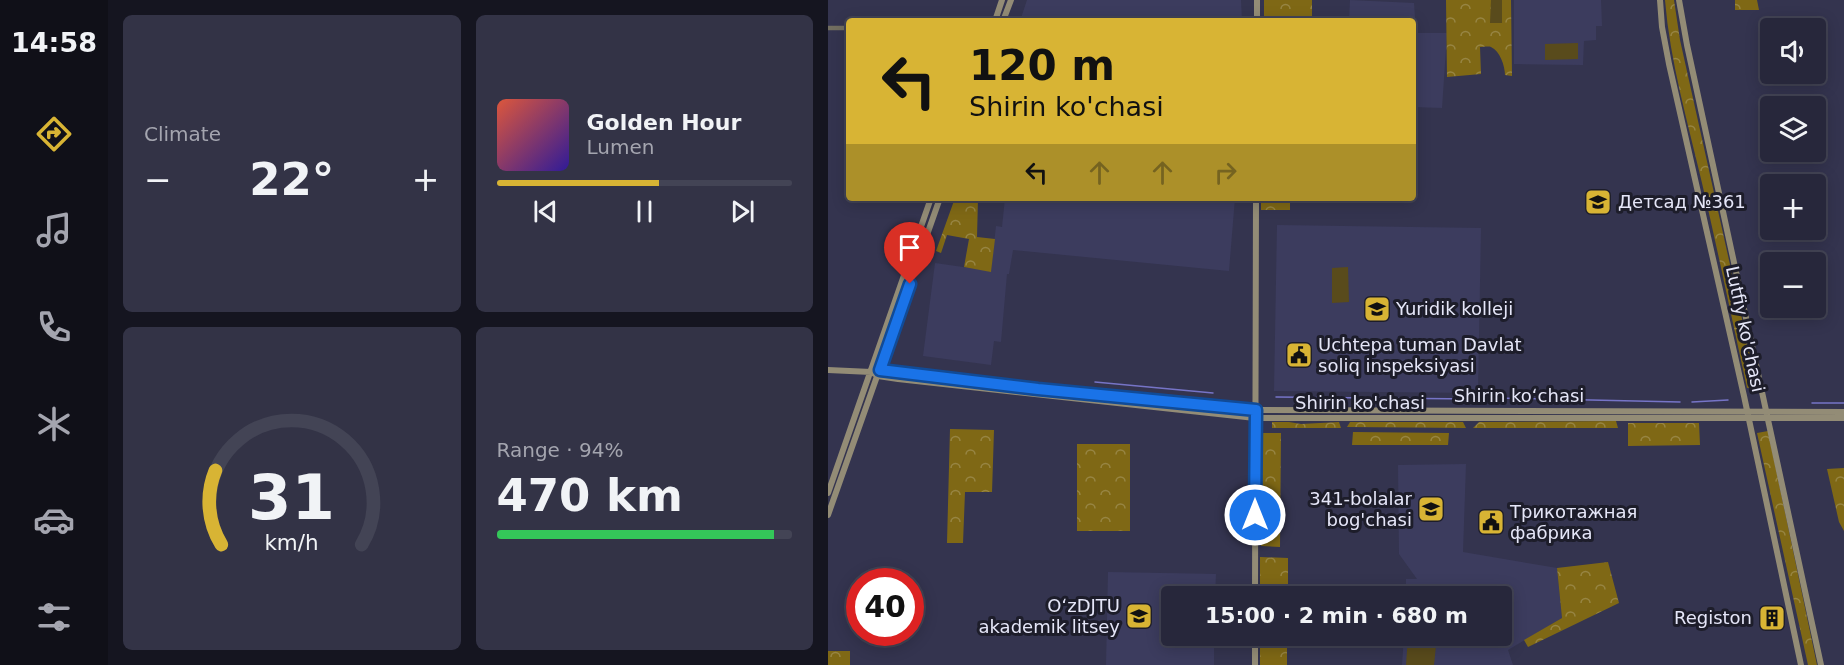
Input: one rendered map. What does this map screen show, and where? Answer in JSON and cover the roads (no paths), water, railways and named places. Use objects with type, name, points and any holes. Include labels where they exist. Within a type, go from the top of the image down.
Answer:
[{"type":"main road","points":[[996,18],[1002,0]]},
{"type":"main road","points":[[1004,18],[1011,0]]},
{"type":"main road","points":[[1257,0],[1257,18]]},
{"type":"main road","name":"Lutfiy ko'chasi","points":[[1660,0],[1669,64],[1748,415],[1801,665]]},
{"type":"main road","name":"Lutfiy ko'chasi","points":[[1680,0],[1687,45],[1821,665]]},
{"type":"main road","points":[[828,492],[930,201]]},
{"type":"main road","points":[[828,516],[939,201]]},
{"type":"main road","points":[[1255,586],[1256,201]]},
{"type":"main road","name":"Shirin ko'chasi","points":[[828,370],[871,372],[1038,389],[1256,414],[1345,419],[1471,415],[1844,417]]},
{"type":"main road","points":[[1344,411],[1345,419]]},
{"type":"main road","name":"Shirin koʻchasi","points":[[1256,414],[1344,411],[1471,415]]},
{"type":"main road","name":"Shirin ko'chasi","points":[[1768,415],[1844,412]]},
{"type":"main road","points":[[1255,646],[1255,665]]},
{"type":"street","points":[[828,28],[846,28]]},
{"type":"waterway","points":[[1095,382],[1213,393]]},
{"type":"waterway","points":[[1276,397],[1473,399]]},
{"type":"waterway","points":[[1496,398],[1680,402]]},
{"type":"waterway","points":[[1692,402],[1728,400]]},
{"type":"waterway","points":[[1812,403],[1844,403]]},
{"type":"place","name":"Детсад №361","points":[[1598,202]]},
{"type":"place","name":"Yuridik kolleji","points":[[1377,309]]},
{"type":"place","name":"Uchtepa tuman Davlat soliq inspeksiyasi","points":[[1299,355]]},
{"type":"place","name":"341-bolalar bog'chasi","points":[[1431,509]]},
{"type":"place","name":"Трикотажная фабрика","points":[[1491,522]]},
{"type":"place","name":"OʻzDJTU akademik litsey","points":[[1139,616]]},
{"type":"place","name":"Registon","points":[[1772,618]]}]
